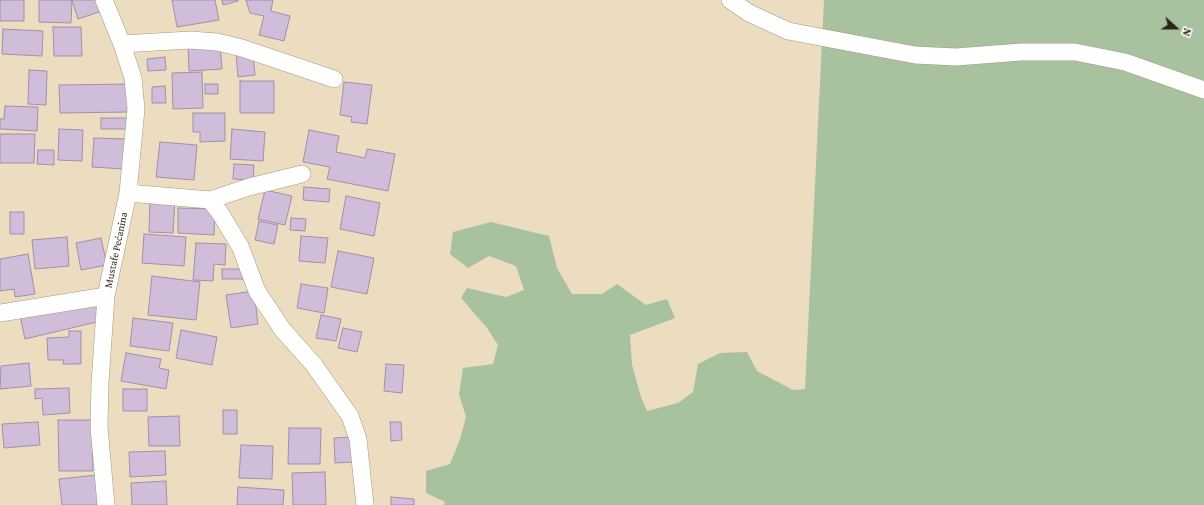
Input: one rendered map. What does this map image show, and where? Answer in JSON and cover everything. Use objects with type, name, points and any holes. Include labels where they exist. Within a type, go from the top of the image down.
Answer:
[{"type":"street","name":"Mustafe Pećanina","points":[[104,0],[122,44],[133,78],[136,110],[128,193],[106,296],[100,383],[99,427],[106,505]]},
{"type":"street","points":[[730,0],[748,14],[788,31],[915,55],[956,57],[1021,52],[1075,52],[1125,62],[1204,90]]},
{"type":"street","points":[[122,44],[190,40],[217,42],[242,48],[334,79]]},
{"type":"street","points":[[128,193],[210,200],[249,187],[302,174]]},
{"type":"street","points":[[210,200],[220,213],[240,246],[257,291],[282,329],[314,365],[350,416],[358,439],[365,505]]},
{"type":"street","points":[[0,313],[106,296]]},
{"type":"green space","points":[[824,0],[1204,0],[1204,505],[444,505],[445,502],[426,493],[426,471],[450,464],[460,439],[466,417],[459,394],[463,368],[493,364],[498,345],[487,328],[461,298],[467,288],[506,297],[524,290],[516,266],[489,256],[468,268],[450,254],[453,232],[491,222],[549,236],[557,268],[572,294],[602,294],[617,284],[646,305],[667,299],[675,318],[630,335],[632,365],[641,397],[647,411],[678,403],[693,392],[698,364],[720,353],[747,352],[757,371],[793,390],[805,389]]},
{"type":"building","points":[[0,0],[24,0],[24,21],[0,21]]},
{"type":"building","points":[[39,0],[72,0],[71,23],[39,22]]},
{"type":"building","points":[[72,0],[99,0],[102,11],[78,19]]},
{"type":"building","points":[[172,0],[215,0],[219,20],[177,27]]},
{"type":"building","points":[[222,0],[238,0],[238,1],[223,5]]},
{"type":"building","points":[[246,0],[273,0],[271,11],[290,16],[284,41],[259,35],[264,16],[250,13]]},
{"type":"building","points":[[53,27],[81,27],[82,56],[54,56]]},
{"type":"building","points":[[3,29],[43,31],[42,56],[2,54]]},
{"type":"building","points":[[220,44],[222,69],[189,71],[188,45]]},
{"type":"building","points":[[253,53],[255,75],[238,77],[236,54]]},
{"type":"building","points":[[165,57],[166,70],[148,71],[147,59]]},
{"type":"building","points":[[29,70],[47,71],[46,105],[28,104]]},
{"type":"building","points":[[202,72],[203,108],[173,109],[172,73]]},
{"type":"building","points":[[240,81],[274,81],[274,113],[240,113]]},
{"type":"building","points":[[344,82],[372,85],[367,124],[351,122],[352,117],[340,115]]},
{"type":"building","points":[[130,84],[131,112],[60,113],[59,85]]},
{"type":"building","points":[[205,84],[218,84],[218,94],[205,94]]},
{"type":"building","points":[[165,86],[166,103],[152,103],[152,87]]},
{"type":"building","points":[[5,106],[38,107],[37,131],[0,129],[0,119],[4,119]]},
{"type":"building","points":[[193,113],[225,113],[225,141],[200,142],[200,132],[193,132]]},
{"type":"building","points":[[101,118],[130,118],[130,129],[101,129]]},
{"type":"building","points":[[59,129],[83,130],[82,161],[58,160]]},
{"type":"building","points":[[232,129],[265,132],[263,161],[230,159]]},
{"type":"building","points":[[309,130],[339,136],[336,152],[365,158],[367,149],[395,154],[388,191],[327,179],[330,167],[303,162]]},
{"type":"building","points":[[0,134],[35,134],[34,163],[0,163]]},
{"type":"building","points":[[94,138],[126,139],[124,169],[92,167]]},
{"type":"building","points":[[160,142],[197,145],[194,180],[156,177]]},
{"type":"building","points":[[38,150],[54,150],[54,165],[37,164]]},
{"type":"building","points":[[234,164],[254,165],[253,180],[233,179]]},
{"type":"building","points":[[304,187],[330,189],[329,202],[303,200]]},
{"type":"building","points":[[265,190],[292,196],[285,225],[258,219]]},
{"type":"building","points":[[346,196],[380,203],[374,236],[340,229]]},
{"type":"building","points":[[150,199],[175,200],[173,233],[149,232]]},
{"type":"building","points":[[178,208],[215,209],[214,235],[178,233]]},
{"type":"building","points":[[10,212],[24,212],[24,234],[10,234]]},
{"type":"building","points":[[291,218],[306,219],[305,231],[290,230]]},
{"type":"building","points":[[259,221],[278,225],[274,244],[255,240]]},
{"type":"building","points":[[144,234],[186,237],[184,266],[142,263]]},
{"type":"building","points":[[301,236],[328,238],[325,263],[299,261]]},
{"type":"building","points":[[67,237],[69,266],[35,269],[32,240]]},
{"type":"building","points":[[101,238],[107,265],[81,270],[76,243]]},
{"type":"building","points":[[196,243],[226,244],[225,265],[214,264],[213,281],[193,280]]},
{"type":"building","points":[[338,251],[374,258],[367,294],[331,287]]},
{"type":"building","points":[[28,254],[35,294],[15,297],[14,289],[0,291],[0,259]]},
{"type":"building","points":[[222,269],[244,269],[243,279],[222,279]]},
{"type":"building","points":[[152,276],[200,282],[196,320],[148,315]]},
{"type":"building","points":[[301,284],[328,288],[324,313],[297,308]]},
{"type":"building","points":[[254,291],[258,324],[231,328],[226,295]]},
{"type":"building","points":[[96,299],[101,321],[25,339],[20,316]]},
{"type":"building","points":[[321,315],[341,319],[336,341],[316,338]]},
{"type":"building","points":[[133,318],[173,323],[169,351],[130,346]]},
{"type":"building","points":[[343,328],[362,332],[357,352],[338,348]]},
{"type":"building","points":[[181,330],[217,337],[212,365],[176,358]]},
{"type":"building","points":[[69,331],[81,331],[81,364],[63,364],[64,360],[48,360],[47,338],[69,337]]},
{"type":"building","points":[[126,353],[161,359],[159,368],[169,370],[166,389],[121,381]]},
{"type":"building","points":[[29,363],[31,386],[0,389],[1,366]]},
{"type":"building","points":[[386,364],[404,365],[402,393],[384,391]]},
{"type":"building","points":[[69,388],[70,413],[43,415],[42,398],[35,399],[35,389]]},
{"type":"building","points":[[123,389],[147,389],[147,411],[123,411]]},
{"type":"building","points":[[223,410],[237,410],[237,434],[223,434]]},
{"type":"building","points":[[179,416],[180,446],[149,446],[148,417]]},
{"type":"building","points":[[58,420],[92,420],[93,471],[59,471]]},
{"type":"building","points":[[38,422],[40,445],[4,448],[2,424]]},
{"type":"building","points":[[390,422],[401,422],[402,440],[391,441]]},
{"type":"building","points":[[289,428],[321,428],[320,464],[288,464]]},
{"type":"building","points":[[353,437],[353,462],[335,463],[334,438]]},
{"type":"building","points":[[241,445],[273,446],[272,479],[239,478]]},
{"type":"building","points":[[165,451],[166,475],[130,477],[129,452]]},
{"type":"building","points":[[325,472],[326,505],[293,505],[292,473]]},
{"type":"building","points":[[97,475],[100,505],[62,505],[59,479]]},
{"type":"building","points":[[166,481],[167,505],[132,505],[131,483]]},
{"type":"building","points":[[238,487],[284,490],[283,505],[237,505]]},
{"type":"building","points":[[391,497],[414,499],[414,505],[391,505]]}]
